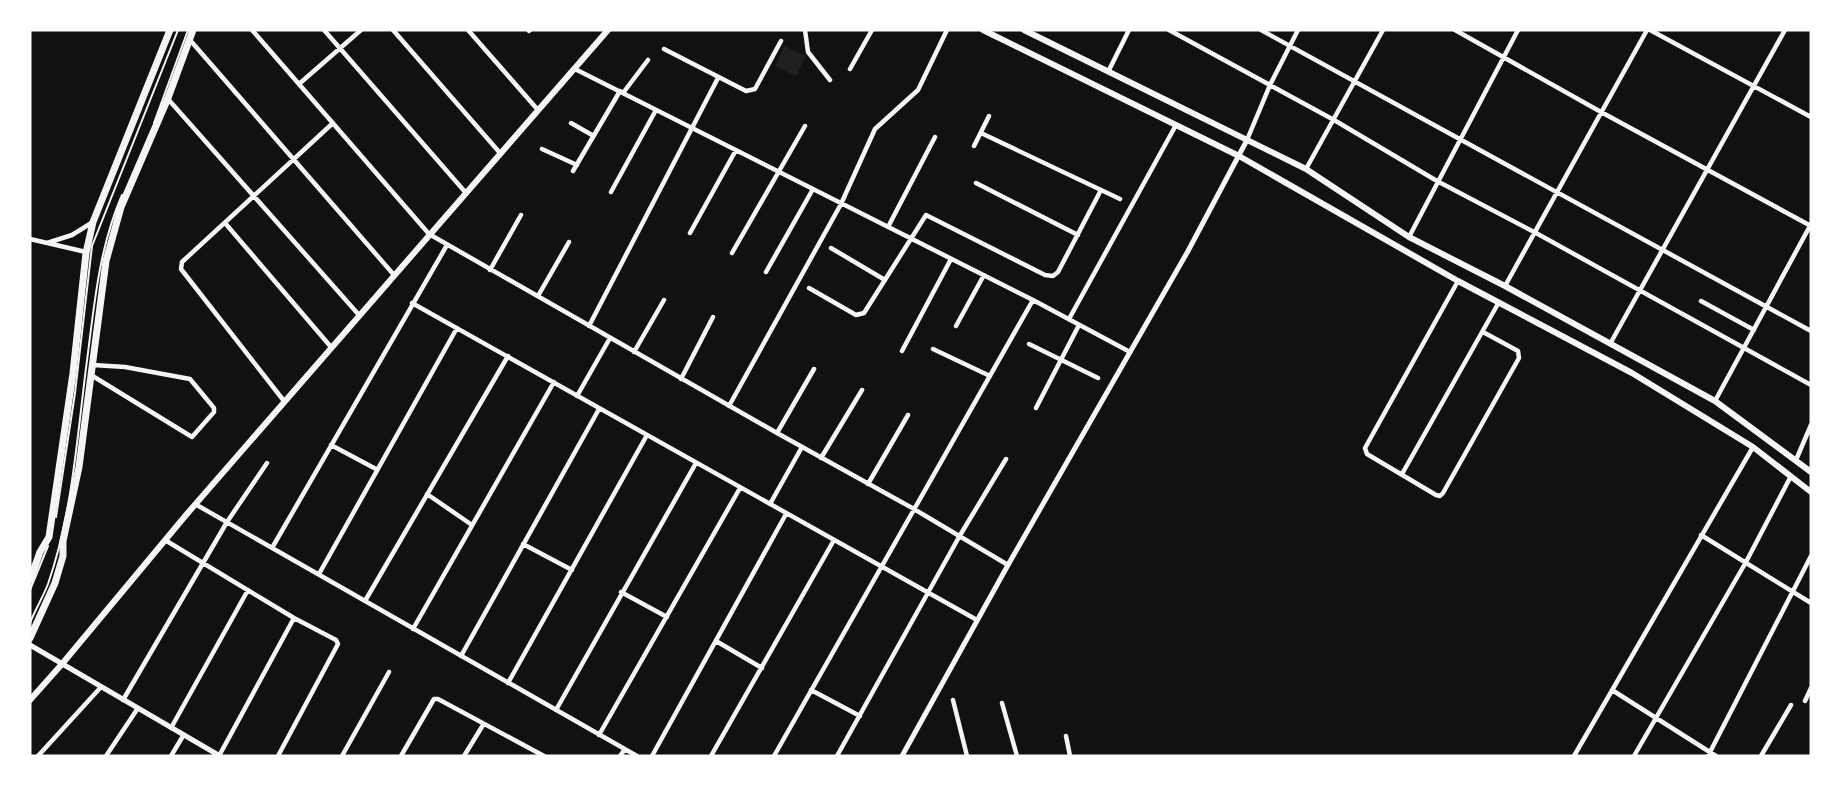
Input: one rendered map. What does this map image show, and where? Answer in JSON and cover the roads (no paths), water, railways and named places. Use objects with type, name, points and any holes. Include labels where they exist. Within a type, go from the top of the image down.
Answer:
[{"type":"main road","points":[[30,580],[40,552],[49,537],[86,253],[93,222],[170,30]]},
{"type":"main road","points":[[30,638],[55,583],[63,556],[63,541],[79,467],[106,261],[114,228],[168,98],[190,30]]},
{"type":"main road","points":[[30,700],[195,504],[608,30]]},
{"type":"main road","points":[[983,30],[1239,156],[1458,281],[1632,373],[1753,447],[1811,492]]},
{"type":"main road","points":[[1024,30],[1306,169],[1409,237],[1505,286],[1715,401],[1811,472]]},
{"type":"street","points":[[252,30],[429,234],[914,509],[1007,565]]},
{"type":"street","points":[[324,30],[466,193]]},
{"type":"street","points":[[299,84],[361,30]]},
{"type":"street","points":[[393,30],[500,153]]},
{"type":"street","points":[[468,30],[537,110]]},
{"type":"street","points":[[806,30],[808,52],[830,80]]},
{"type":"street","points":[[850,69],[872,30]]},
{"type":"street","points":[[729,406],[841,204],[875,129],[918,90],[947,30]]},
{"type":"street","points":[[1108,72],[1129,30]]},
{"type":"street","points":[[1169,30],[1334,120],[1437,181],[1640,289],[1811,385]]},
{"type":"street","points":[[1261,30],[1811,331]]},
{"type":"street","points":[[902,756],[1007,565],[1188,251],[1247,141],[1270,85],[1298,30]]},
{"type":"street","points":[[1306,169],[1383,30]]},
{"type":"street","points":[[1455,30],[1601,113],[1811,225],[1715,401]]},
{"type":"street","points":[[1409,237],[1518,30]]},
{"type":"street","points":[[1505,286],[1648,30],[1811,117]]},
{"type":"street","points":[[1610,344],[1785,30]]},
{"type":"street","points":[[189,39],[394,275]]},
{"type":"street","points":[[664,49],[746,91],[755,89],[781,41]]},
{"type":"street","points":[[573,171],[592,135],[621,92],[648,60]]},
{"type":"street","points":[[574,68],[1033,300],[1130,352]]},
{"type":"street","points":[[589,326],[718,78]]},
{"type":"street","points":[[168,98],[359,316]]},
{"type":"street","points":[[611,191],[656,110]]},
{"type":"street","points":[[974,146],[989,116]]},
{"type":"street","points":[[284,401],[181,269],[182,262],[333,123]]},
{"type":"street","points":[[571,123],[592,135]]},
{"type":"street","points":[[1069,319],[1176,125]]},
{"type":"street","points":[[732,253],[806,126]]},
{"type":"street","points":[[981,133],[1120,199]]},
{"type":"street","points":[[888,227],[935,137]]},
{"type":"street","points":[[542,149],[577,165]]},
{"type":"street","points":[[690,233],[736,150]]},
{"type":"street","points":[[976,183],[1078,235]]},
{"type":"street","points":[[766,272],[813,189]]},
{"type":"street","points":[[809,288],[856,315],[864,313],[926,215],[1045,275],[1053,276],[1058,272],[1101,190]]},
{"type":"street","points":[[490,270],[521,215]]},
{"type":"street","points":[[46,243],[72,235],[93,222]]},
{"type":"street","points":[[225,223],[331,347]]},
{"type":"street","points":[[30,239],[86,253]]},
{"type":"street","points":[[537,296],[569,242]]},
{"type":"street","points":[[272,548],[447,245]]},
{"type":"street","points":[[831,248],[885,280]]},
{"type":"street","points":[[902,351],[951,259]]},
{"type":"street","points":[[956,327],[984,275]]},
{"type":"street","points":[[1458,281],[1366,452],[1440,495],[1520,354],[1482,331]]},
{"type":"street","points":[[635,352],[664,300]]},
{"type":"street","points":[[774,756],[1033,300]]},
{"type":"street","points":[[1701,301],[1754,330]]},
{"type":"street","points":[[1402,474],[1499,302]]},
{"type":"street","points":[[412,303],[977,620]]},
{"type":"street","points":[[681,379],[713,317]]},
{"type":"street","points":[[1036,408],[1079,325]]},
{"type":"street","points":[[318,575],[457,328]]},
{"type":"street","points":[[577,396],[610,338]]},
{"type":"street","points":[[1029,344],[1098,378]]},
{"type":"street","points":[[933,349],[990,376]]},
{"type":"street","points":[[365,601],[508,356]]},
{"type":"street","points":[[91,375],[192,437],[214,410],[190,379],[93,365]]},
{"type":"street","points":[[776,433],[814,369]]},
{"type":"street","points":[[413,629],[554,382]]},
{"type":"street","points":[[821,458],[862,390]]},
{"type":"street","points":[[461,656],[600,409]]},
{"type":"street","points":[[868,485],[908,415]]},
{"type":"street","points":[[1796,460],[1811,425]]},
{"type":"street","points":[[508,683],[647,435]]},
{"type":"street","points":[[331,445],[376,468]]},
{"type":"street","points":[[770,504],[802,447]]},
{"type":"street","points":[[1574,756],[1753,447]]},
{"type":"street","points":[[837,756],[959,537],[1006,459]]},
{"type":"street","points":[[123,700],[202,563],[267,463]]},
{"type":"street","points":[[556,710],[696,463]]},
{"type":"street","points":[[1634,756],[1746,562],[1791,476]]},
{"type":"street","points":[[600,735],[740,488]]},
{"type":"street","points":[[428,494],[472,525]]},
{"type":"street","points":[[195,504],[637,756]]},
{"type":"street","points":[[652,756],[786,514]]},
{"type":"street","points":[[1702,535],[1811,603]]},
{"type":"street","points":[[165,540],[294,618],[336,640],[338,644],[278,756]]},
{"type":"street","points":[[712,756],[834,540]]},
{"type":"street","points":[[523,544],[572,570]]},
{"type":"street","points":[[1709,754],[1811,556]]},
{"type":"street","points":[[171,729],[248,590]]},
{"type":"street","points":[[621,592],[667,617]]},
{"type":"street","points":[[30,645],[220,756],[294,618]]},
{"type":"street","points":[[716,641],[762,668]]},
{"type":"street","points":[[342,756],[389,672]]},
{"type":"street","points":[[38,756],[101,687]]},
{"type":"street","points":[[1805,701],[1811,688]]},
{"type":"street","points":[[811,690],[860,716]]},
{"type":"street","points":[[1612,690],[1716,756]]},
{"type":"street","points":[[401,756],[434,699],[544,756]]},
{"type":"street","points":[[953,700],[967,756]]},
{"type":"street","points":[[1002,703],[1017,756]]},
{"type":"street","points":[[1761,756],[1791,705]]},
{"type":"street","points":[[106,756],[138,708]]},
{"type":"street","points":[[464,756],[483,725]]},
{"type":"street","points":[[171,756],[183,736]]},
{"type":"street","points":[[1066,736],[1070,756]]},
{"type":"street","points":[[620,756],[625,749]]},
{"type":"street","points":[[529,756],[533,750]]},
{"type":"lane","points":[[30,590],[51,537],[62,485],[92,246],[178,30]]},
{"type":"lane","points":[[30,623],[47,585],[60,540],[71,481],[101,260],[110,223],[140,159],[190,30]]}]
